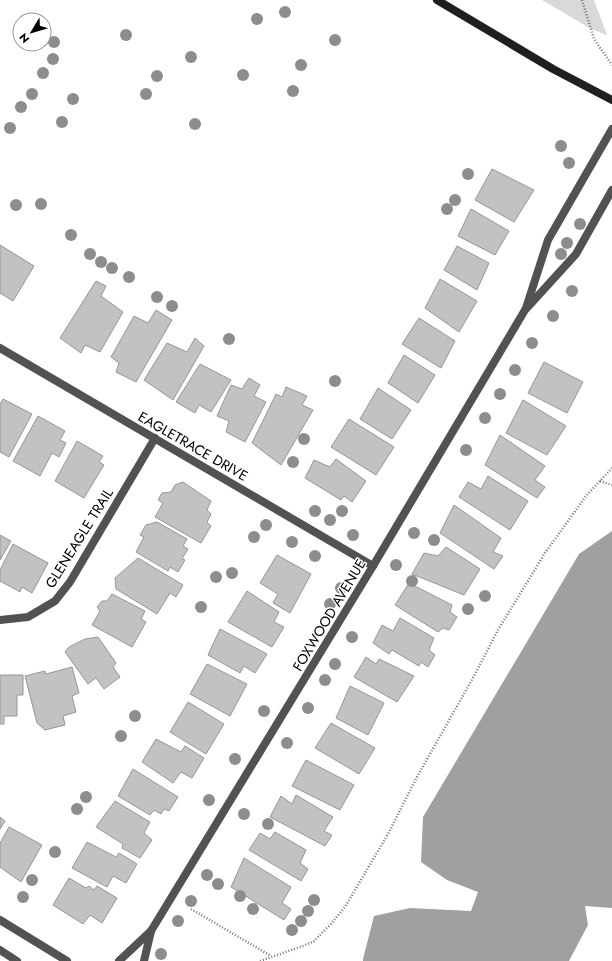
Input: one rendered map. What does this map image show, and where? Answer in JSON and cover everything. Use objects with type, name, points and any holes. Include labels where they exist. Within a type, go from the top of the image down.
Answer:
[{"type":"main road","points":[[437,0],[553,69],[612,100]]},
{"type":"street","name":"FOXWOOD AVENUE","points":[[525,310],[548,240],[612,129]]},
{"type":"street","name":"FOXWOOD AVENUE","points":[[119,961],[151,931],[373,566],[525,310],[576,254],[612,190]]},
{"type":"street","name":"EAGLETRACE DRIVE","points":[[0,348],[373,566]]},
{"type":"street","name":"GLENEAGLE TRAIL","points":[[0,620],[28,617],[55,601],[70,582],[155,438]]},
{"type":"street","points":[[0,920],[67,961]]},
{"type":"street","name":"FOXWOOD AVENUE","points":[[144,961],[151,931]]},
{"type":"street","points":[[0,950],[17,961]]},
{"type":"path","points":[[582,0],[594,39],[612,65]]},
{"type":"path","points":[[260,961],[303,946],[314,940],[330,925],[345,907],[388,834],[417,777],[498,630],[545,553],[586,496],[612,468]]},
{"type":"path","points":[[600,481],[612,485]]},
{"type":"path","points":[[191,909],[272,956]]},
{"type":"shaded area","points":[[542,0],[594,0],[607,35],[591,29]]},
{"type":"shaded area","points":[[612,531],[612,908],[585,906],[588,925],[569,961],[363,961],[374,916],[410,908],[471,911],[478,892],[447,880],[421,862],[423,817],[579,554]]},
{"type":"building","points":[[492,169],[534,190],[514,222],[475,200]]},
{"type":"building","points":[[471,209],[509,231],[495,255],[458,236]]},
{"type":"building","points":[[0,245],[34,266],[13,301],[0,293]]},
{"type":"building","points":[[457,246],[489,263],[477,290],[444,270]]},
{"type":"building","points":[[440,279],[477,301],[459,332],[425,308]]},
{"type":"building","points":[[96,281],[106,286],[101,296],[123,312],[100,352],[85,345],[81,353],[60,338]]},
{"type":"building","points":[[156,310],[172,320],[136,382],[116,372],[119,363],[111,357],[134,316],[148,323]]},
{"type":"building","points":[[419,318],[455,341],[441,368],[402,344]]},
{"type":"building","points":[[195,338],[204,346],[173,400],[144,380],[167,343],[187,352]]},
{"type":"building","points":[[404,355],[435,375],[418,403],[388,383]]},
{"type":"building","points":[[544,362],[583,382],[567,413],[528,393]]},
{"type":"building","points":[[200,364],[231,380],[211,412],[199,405],[195,413],[176,402]]},
{"type":"building","points":[[249,378],[260,385],[254,396],[266,402],[245,442],[226,432],[229,421],[217,416],[231,385],[242,389]]},
{"type":"building","points":[[286,387],[307,396],[302,405],[313,410],[281,465],[252,443],[276,394],[282,397]]},
{"type":"building","points":[[378,388],[411,410],[392,439],[360,419]]},
{"type":"building","points":[[3,399],[32,414],[9,457],[0,452],[0,404]]},
{"type":"building","points":[[523,400],[566,426],[547,455],[506,433]]},
{"type":"building","points":[[38,416],[65,431],[60,440],[66,443],[59,457],[52,453],[40,476],[13,461]]},
{"type":"building","points":[[349,419],[394,447],[376,475],[331,447]]},
{"type":"building","points":[[500,435],[545,466],[535,480],[545,487],[537,498],[485,465]]},
{"type":"building","points":[[77,441],[103,456],[99,462],[104,465],[84,498],[55,481]]},
{"type":"building","points":[[336,459],[366,481],[352,502],[344,496],[341,500],[305,478],[314,460],[330,467]]},
{"type":"building","points":[[488,476],[528,501],[510,530],[459,497],[468,482],[481,489]]},
{"type":"building","points":[[183,482],[211,501],[207,510],[211,514],[207,522],[211,526],[201,543],[155,517],[163,503],[158,500],[162,493],[171,492],[175,485]]},
{"type":"building","points":[[454,505],[501,538],[493,552],[503,556],[494,569],[440,533]]},
{"type":"building","points":[[157,522],[187,539],[183,546],[188,549],[182,559],[185,560],[178,572],[170,567],[168,571],[136,552],[144,537],[140,535],[146,525]]},
{"type":"building","points":[[0,535],[11,541],[0,560]]},
{"type":"building","points":[[13,544],[48,563],[32,593],[22,587],[20,592],[0,581],[0,570]]},
{"type":"building","points":[[446,547],[480,569],[464,595],[412,574],[424,553],[438,556]]},
{"type":"building","points":[[277,555],[311,574],[290,613],[273,603],[278,594],[260,583]]},
{"type":"building","points":[[138,558],[183,585],[176,597],[170,593],[157,614],[116,589],[115,578]]},
{"type":"building","points":[[409,583],[452,605],[450,612],[457,617],[449,630],[443,628],[438,632],[395,605]]},
{"type":"building","points":[[247,591],[279,612],[274,622],[284,627],[272,647],[228,622]]},
{"type":"building","points":[[112,594],[145,611],[141,619],[146,622],[132,647],[92,625],[100,611],[97,607],[102,601],[107,601]]},
{"type":"building","points":[[400,618],[434,638],[429,650],[435,655],[428,667],[421,662],[419,666],[392,650],[389,654],[373,643],[382,625],[393,631]]},
{"type":"building","points":[[220,629],[267,654],[255,673],[244,666],[240,673],[208,655]]},
{"type":"building","points":[[98,637],[116,663],[113,667],[120,677],[104,689],[96,678],[88,684],[65,652],[69,647],[85,639]]},
{"type":"building","points":[[366,657],[376,664],[379,659],[414,676],[397,702],[354,677]]},
{"type":"building","points":[[207,664],[247,684],[230,716],[190,694]]},
{"type":"building","points":[[72,667],[79,693],[72,696],[76,712],[63,716],[65,725],[45,730],[37,723],[25,676],[45,671],[46,674]]},
{"type":"building","points":[[0,675],[23,675],[23,695],[17,695],[17,716],[4,716],[4,724],[0,724]]},
{"type":"building","points":[[350,686],[384,703],[368,735],[336,718]]},
{"type":"building","points":[[188,702],[224,724],[206,754],[170,732]]},
{"type":"building","points":[[331,723],[375,748],[359,774],[315,748]]},
{"type":"building","points":[[156,739],[181,752],[185,746],[204,758],[192,778],[181,772],[173,783],[142,762]]},
{"type":"building","points":[[306,760],[354,785],[340,810],[292,786]]},
{"type":"building","points":[[133,769],[178,797],[169,811],[164,809],[161,814],[154,810],[150,815],[118,796]]},
{"type":"building","points":[[296,795],[333,817],[324,831],[332,835],[325,846],[270,817],[281,796],[292,804]]},
{"type":"building","points":[[115,801],[150,822],[144,833],[152,840],[140,858],[122,848],[123,844],[96,827]]},
{"type":"building","points":[[0,817],[5,821],[0,829]]},
{"type":"building","points":[[9,827],[42,845],[21,882],[0,867],[0,843]]},
{"type":"building","points":[[275,832],[306,850],[300,863],[308,869],[301,881],[249,850],[260,833],[270,839]]},
{"type":"building","points":[[87,842],[116,857],[119,853],[137,864],[126,883],[113,876],[107,887],[72,868]]},
{"type":"building","points":[[244,858],[291,887],[282,903],[291,909],[284,920],[231,887]]},
{"type":"building","points":[[69,878],[86,888],[89,886],[94,890],[97,886],[117,898],[102,923],[90,915],[83,924],[53,905]]}]
